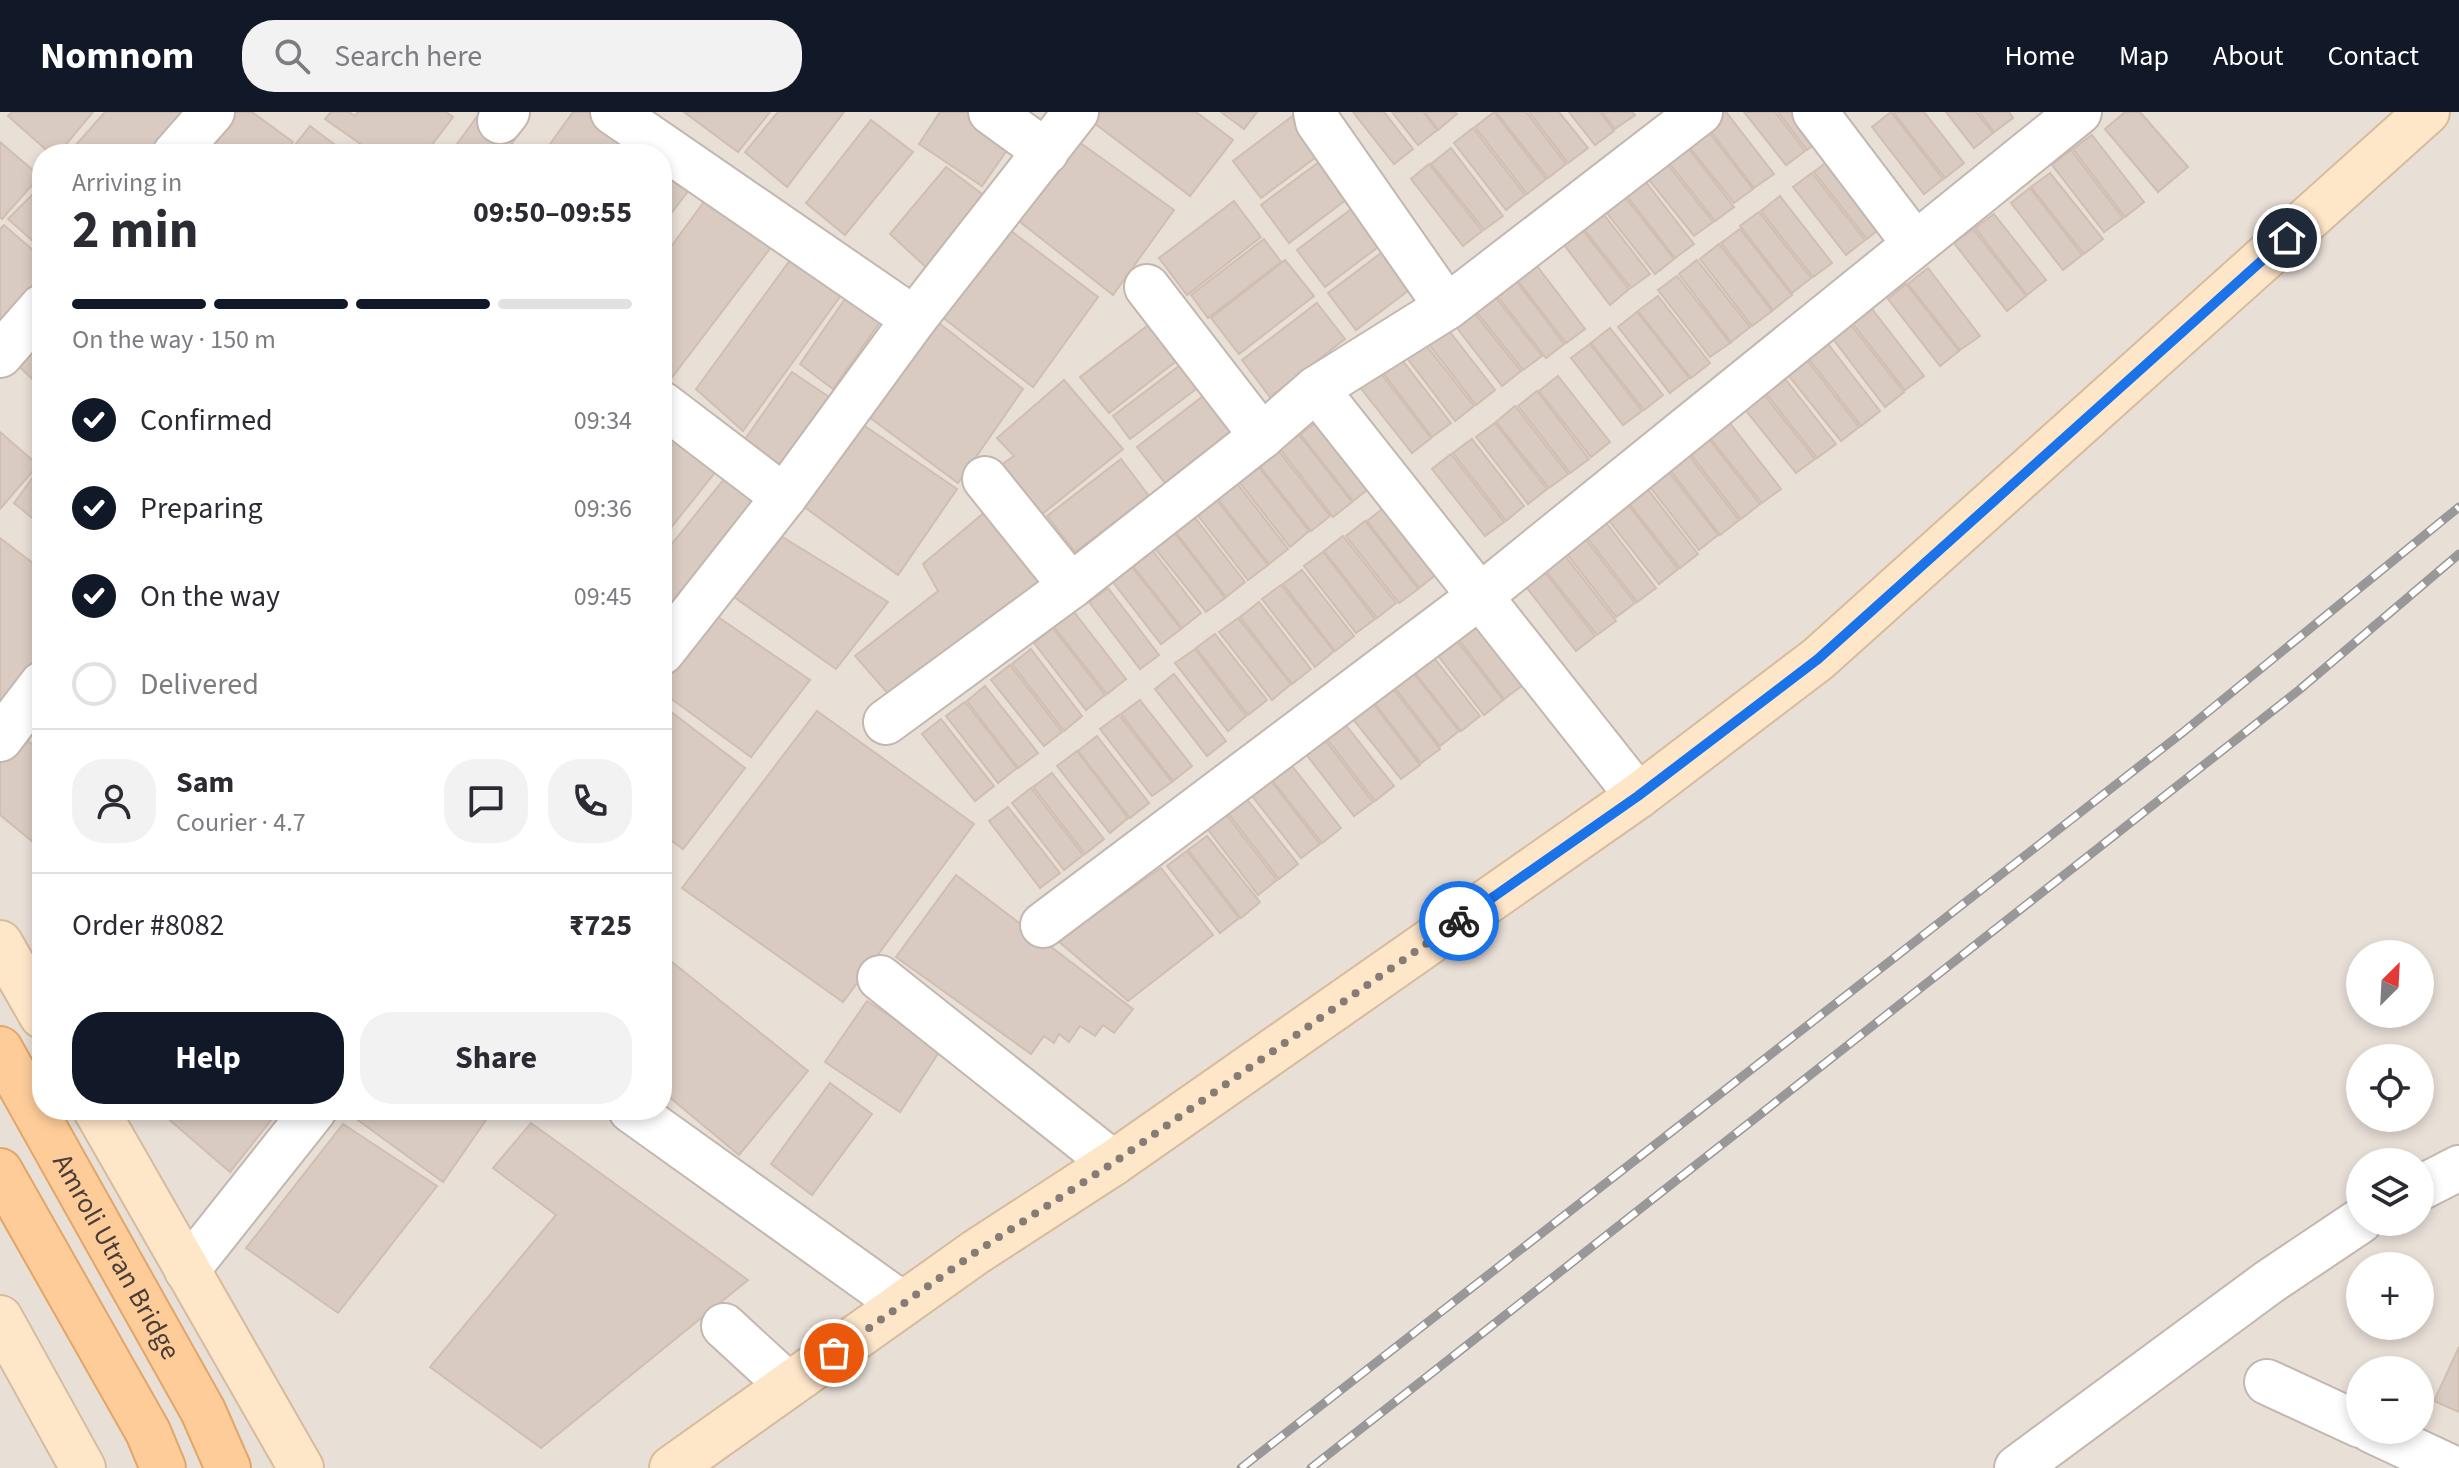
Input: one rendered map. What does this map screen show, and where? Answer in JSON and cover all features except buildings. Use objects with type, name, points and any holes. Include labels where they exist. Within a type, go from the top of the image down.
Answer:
[{"type":"main road","name":"Amroli Utran Bridge","points":[[0,1049],[32,1106]]},
{"type":"main road","name":"Amroli Utran Bridge","points":[[40,1120],[203,1411],[228,1468]]},
{"type":"main road","name":"Amroli Utran Bridge","points":[[0,1171],[148,1432],[163,1468]]},
{"type":"street","points":[[184,144],[212,112]]},
{"type":"street","points":[[613,112],[660,144]]},
{"type":"street","points":[[991,112],[1046,152]]},
{"type":"street","points":[[672,637],[784,497],[914,319],[1076,112]]},
{"type":"street","points":[[1316,112],[1318,122],[1447,307]]},
{"type":"street","points":[[886,722],[1071,586],[1262,436],[1316,389],[1447,307],[1700,112]]},
{"type":"street","points":[[1815,112],[1915,244]]},
{"type":"street","points":[[1043,925],[1479,597],[2079,112]]},
{"type":"street","points":[[672,1468],[976,1252],[1113,1163],[1638,796],[1818,659],[2427,112]]},
{"type":"street","points":[[672,153],[914,319]]},
{"type":"street","points":[[1147,287],[1262,436]]},
{"type":"street","points":[[0,355],[32,318]]},
{"type":"street","points":[[1316,389],[1638,796]]},
{"type":"street","points":[[672,412],[784,497]]},
{"type":"street","points":[[985,479],[1071,586]]},
{"type":"street","points":[[0,943],[32,999]]},
{"type":"street","points":[[880,978],[1113,1163]]},
{"type":"street","points":[[102,1120],[301,1468]]},
{"type":"street","points":[[187,1270],[306,1120]]},
{"type":"street","points":[[645,1120],[902,1304]]},
{"type":"street","points":[[2434,1181],[2459,1168]]},
{"type":"street","points":[[2017,1468],[2269,1282],[2346,1230]]},
{"type":"street","points":[[0,1318],[83,1468]]},
{"type":"street","points":[[724,1326],[788,1385]]},
{"type":"street","points":[[2267,1382],[2346,1419]]},
{"type":"street","points":[[2401,1444],[2452,1468]]},
{"type":"shaded area","points":[[0,112],[2459,112],[2459,1468],[0,1468]]},
{"type":"railway","points":[[1241,1468],[2182,733],[2459,507]]},
{"type":"railway","points":[[1311,1468],[2299,690],[2459,554]]},
{"type":"way so far","points":[[834,1353],[1459,921]]},
{"type":"route","points":[[1459,921],[1638,796],[1818,659],[2287,238]]}]
